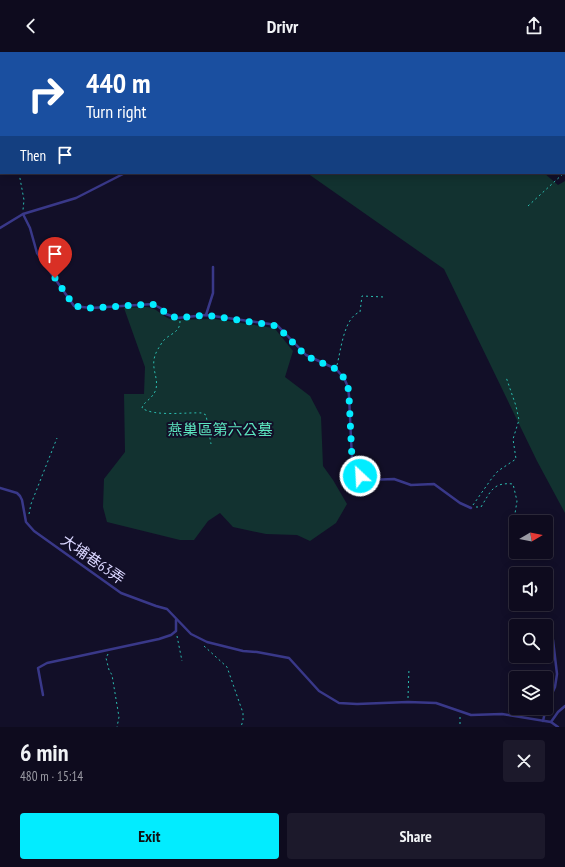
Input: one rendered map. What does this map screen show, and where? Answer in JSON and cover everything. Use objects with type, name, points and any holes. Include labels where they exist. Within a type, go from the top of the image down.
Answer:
[{"type":"lane","points":[[0,228],[23,214],[76,198],[123,174]]},
{"type":"lane","points":[[23,214],[30,228],[37,253],[74,306],[91,308],[152,304],[162,309],[166,314],[177,318],[206,315],[277,326],[306,356],[336,369],[344,378],[348,387],[352,459],[355,473],[368,480],[394,479],[411,485],[434,484],[460,503],[471,508]]},
{"type":"lane","points":[[206,315],[212,294],[213,267]]},
{"type":"lane","points":[[0,488],[17,493],[20,496],[27,525]]},
{"type":"lane","name":"大埔巷63弄","points":[[27,525],[121,593],[167,609],[191,634],[222,647],[289,658],[320,690],[339,703],[436,703],[471,715],[502,714],[551,722]]},
{"type":"lane","points":[[43,695],[38,668],[48,663],[159,639],[176,631],[176,619]]},
{"type":"lane","points":[[553,640],[557,674],[553,692]]},
{"type":"lane","points":[[558,727],[551,722],[558,712],[565,706]]},
{"type":"lane","points":[[542,721],[544,715]]},
{"type":"path","points":[[19,174],[24,200],[22,205],[23,214]]},
{"type":"path","points":[[528,206],[563,174]]},
{"type":"path","points":[[336,369],[349,320],[355,314],[360,312],[362,296],[384,298]]},
{"type":"path","points":[[180,318],[180,326],[178,330],[165,340],[157,350],[154,360],[156,388],[152,398],[143,404],[142,408],[150,411],[202,413],[206,415],[212,444]]},
{"type":"path","points":[[471,508],[498,471],[516,459],[513,439],[519,420],[506,377]]},
{"type":"path","points":[[27,525],[31,504],[58,438]]},
{"type":"path","points":[[471,508],[481,507],[495,486],[513,484],[517,500],[515,515]]},
{"type":"path","points":[[176,631],[182,661]]},
{"type":"path","points":[[201,644],[227,667],[243,713],[241,727]]},
{"type":"path","points":[[111,649],[106,658],[112,675],[118,727]]},
{"type":"path","points":[[408,702],[409,668]]},
{"type":"path","points":[[460,712],[460,727]]},
{"type":"green space","points":[[308,174],[545,174],[558,185],[565,181],[565,513],[537,461],[444,269]]},
{"type":"green space","name":"燕巢區第六公墓","points":[[146,307],[154,309],[173,320],[215,319],[273,328],[276,330],[293,351],[285,377],[310,396],[321,417],[323,466],[347,504],[336,523],[310,541],[297,535],[266,534],[233,527],[220,513],[208,521],[194,540],[180,540],[107,522],[103,507],[104,479],[125,452],[124,394],[144,394],[145,367],[124,308]]},
{"type":"route","points":[[55,278],[74,306],[91,308],[152,304],[162,309],[166,314],[177,318],[206,315],[219,316],[277,326],[306,356],[336,369],[344,378],[348,387],[349,396],[352,459],[355,473],[360,476]]}]
